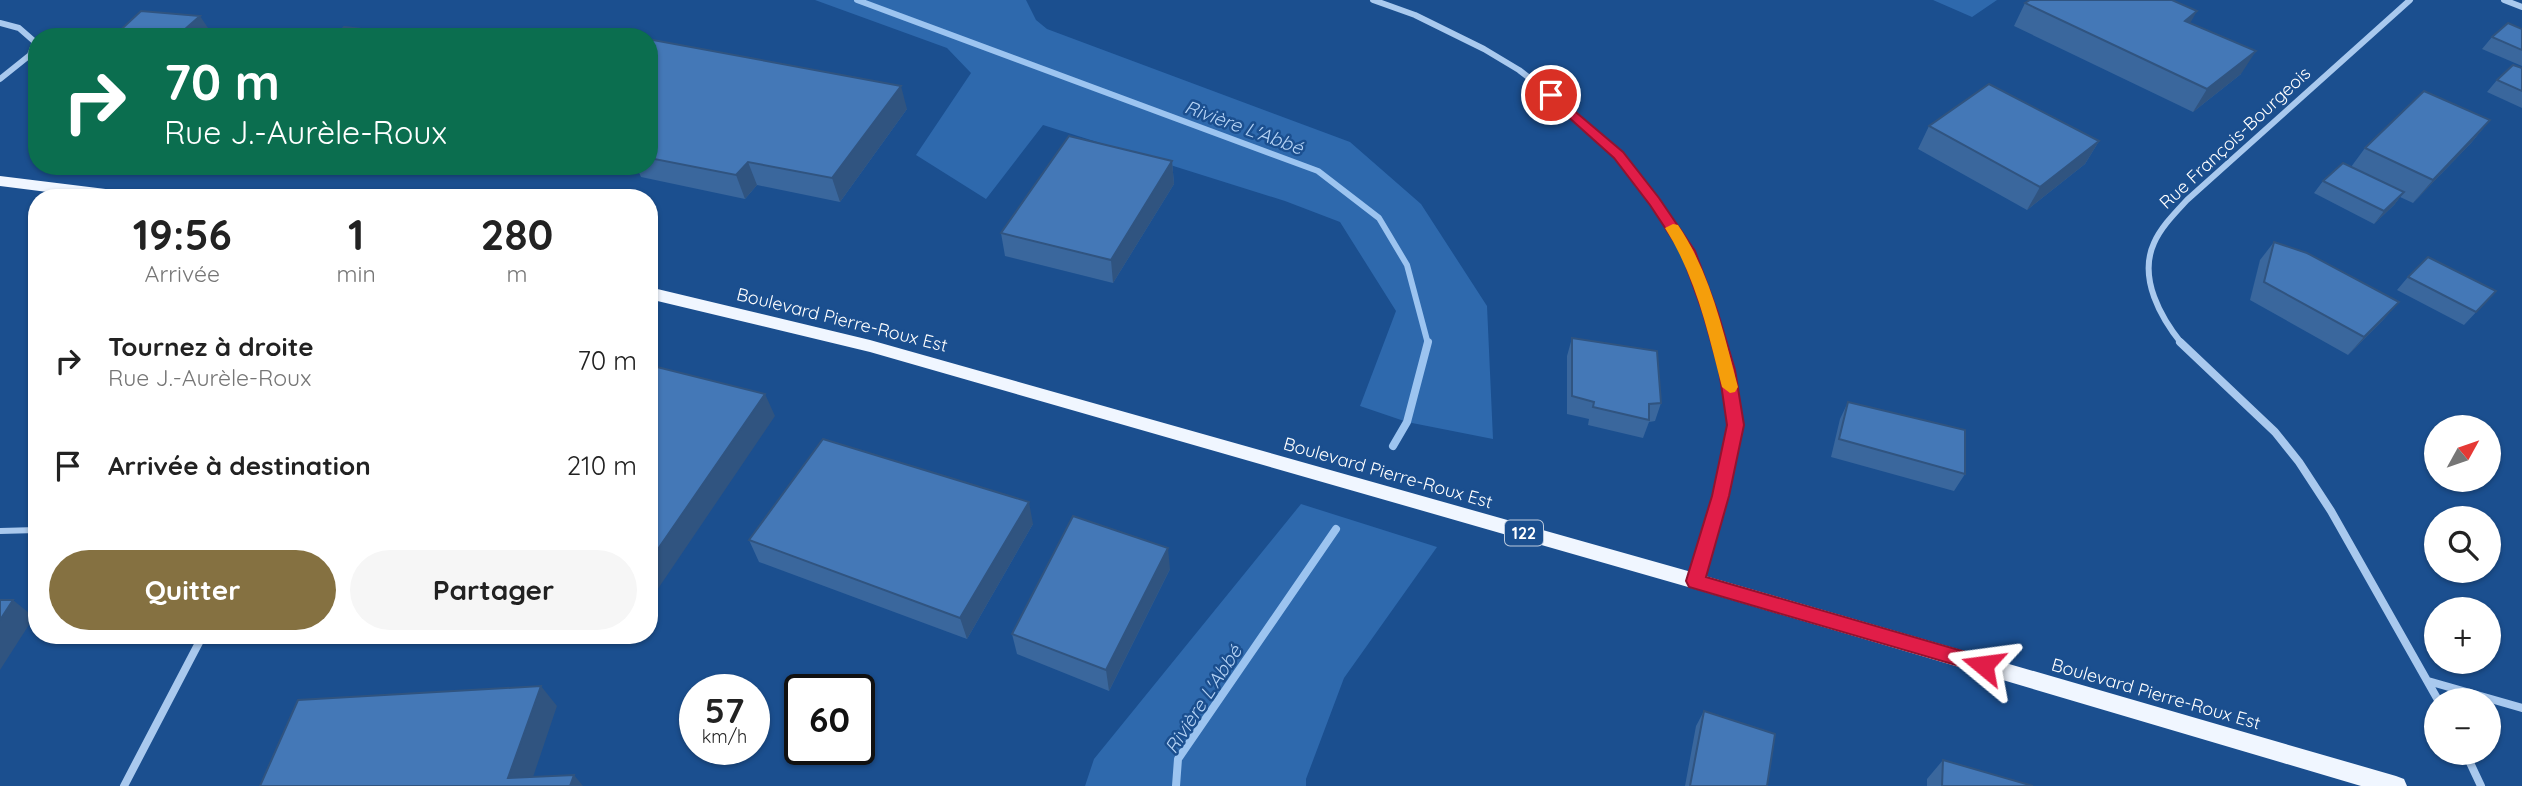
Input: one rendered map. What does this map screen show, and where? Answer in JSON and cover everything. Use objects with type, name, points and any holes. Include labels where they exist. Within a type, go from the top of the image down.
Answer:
[{"type":"main road","points":[[0,181],[65,189]]},
{"type":"main road","name":"Boulevard Pierre-Roux Est","points":[[658,295],[870,346],[1695,581],[2396,786]]},
{"type":"street","points":[[1373,0],[1415,15],[1484,49],[1519,70],[1567,107],[1618,155],[1688,251],[1711,313],[1727,370],[1735,425],[1721,496],[1695,581]]},
{"type":"street","name":"Rue François-Bourgeois","points":[[2410,0],[2187,200],[2162,228],[2150,248],[2149,273],[2159,308],[2180,344],[2276,433],[2311,479],[2432,688]]},
{"type":"street","points":[[2504,0],[2522,7]]},
{"type":"street","points":[[0,23],[19,28],[28,36]]},
{"type":"street","points":[[0,79],[28,57]]},
{"type":"street","points":[[124,786],[198,644]]},
{"type":"street","points":[[2428,681],[2522,708]]},
{"type":"street","points":[[2471,765],[2481,786]]},
{"type":"lane","points":[[0,531],[28,530]]},
{"type":"shaded area","points":[[815,0],[1026,0],[1036,20],[1047,29],[1350,142],[1421,204],[1487,306],[1493,439],[1407,422],[1360,406],[1396,311],[1340,222],[1285,201],[1043,125],[986,199],[916,155],[971,73],[947,48]]},
{"type":"shaded area","points":[[1933,0],[1997,0],[1972,17]]},
{"type":"shaded area","points":[[1301,504],[1437,547],[1344,678],[1306,779],[1306,786],[1085,786],[1094,759]]},
{"type":"building","points":[[2030,0],[2172,0],[2197,11],[2185,21],[2256,51],[2207,89],[2025,3]]},
{"type":"building","points":[[141,11],[200,16],[186,28],[123,28]]},
{"type":"building","points":[[2508,23],[2522,29],[2522,50],[2492,37]]},
{"type":"building","points":[[658,41],[901,86],[832,178],[748,162],[736,175],[658,160]]},
{"type":"building","points":[[2513,65],[2522,68],[2522,91],[2497,80]]},
{"type":"building","points":[[1989,84],[2099,141],[2040,187],[1929,126]]},
{"type":"building","points":[[2424,91],[2490,120],[2433,180],[2365,148]]},
{"type":"building","points":[[1069,136],[1172,161],[1111,260],[1001,233]]},
{"type":"building","points":[[2343,163],[2404,192],[2384,211],[2323,181]]},
{"type":"building","points":[[2274,242],[2307,253],[2399,302],[2364,337],[2264,282]]},
{"type":"building","points":[[2428,257],[2496,291],[2476,312],[2408,277]]},
{"type":"building","points":[[1572,338],[1657,351],[1661,403],[1649,404],[1649,420],[1593,407],[1594,402],[1572,396]]},
{"type":"building","points":[[658,367],[765,394],[658,549]]},
{"type":"building","points":[[1848,402],[1965,430],[1965,474],[1839,439]]},
{"type":"building","points":[[823,439],[1029,502],[960,618],[749,540]]},
{"type":"building","points":[[1073,516],[1168,548],[1106,670],[1012,634]]},
{"type":"building","points":[[0,600],[13,600],[0,620]]},
{"type":"building","points":[[541,686],[508,778],[574,775],[570,786],[260,786],[298,700]]},
{"type":"building","points":[[1704,711],[1775,734],[1767,786],[1690,786]]},
{"type":"building","points":[[1943,760],[2033,786],[1942,786]]},
{"type":"waterway","name":"Rivière L'Abbé","points":[[857,0],[1318,171],[1379,218],[1407,265],[1428,343]]},
{"type":"waterway","name":"Rivière L'Abbé","points":[[1393,446],[1407,422],[1428,343]]},
{"type":"waterway","name":"Rivière L'Abbé","points":[[1176,786],[1178,759],[1336,529]]},
{"type":"slow traffic","points":[[1673,228],[1688,251],[1711,313],[1730,387]]},
{"type":"route","points":[[1551,95],[1618,155],[1654,202],[1688,251],[1711,313],[1727,370],[1735,425],[1721,496],[1695,581],[1983,665]]}]
